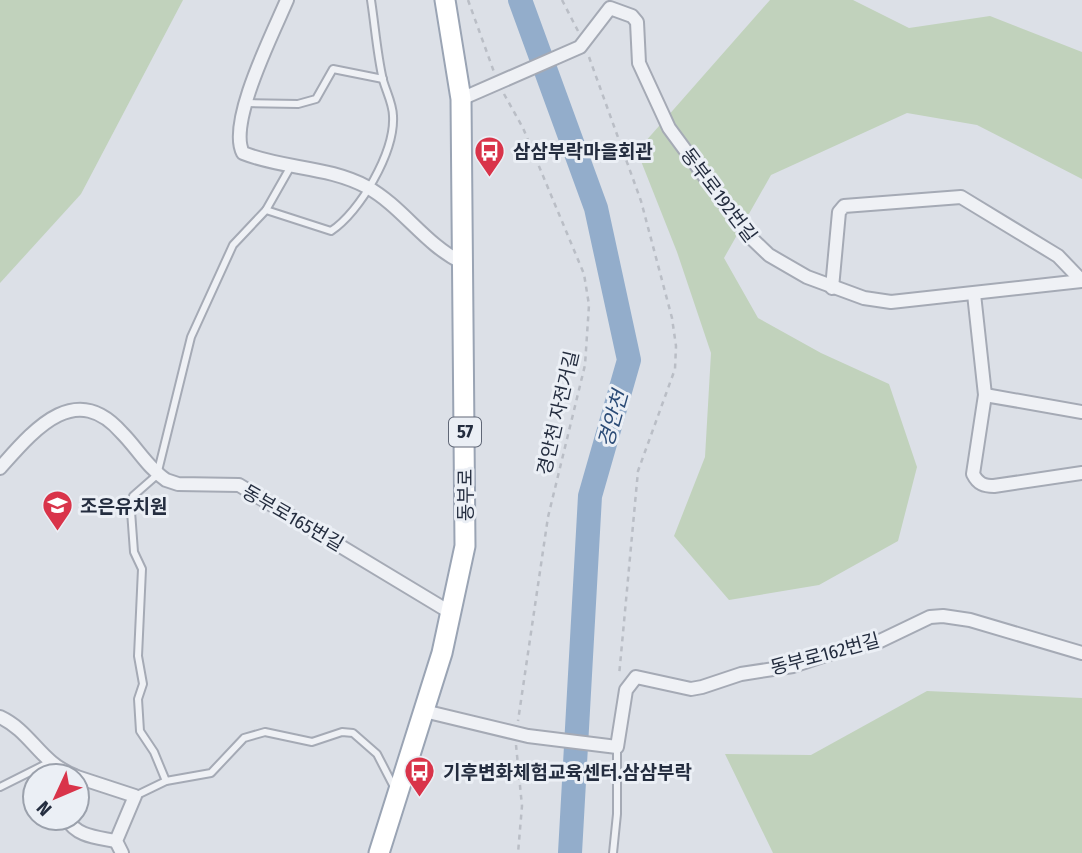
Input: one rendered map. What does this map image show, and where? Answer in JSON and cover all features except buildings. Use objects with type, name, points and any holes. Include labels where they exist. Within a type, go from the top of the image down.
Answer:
[{"type":"main road","name":"동부로","points":[[379,853],[428,712],[453,614],[466,546],[463,263],[465,97],[445,0]]},
{"type":"main road","points":[[392,853],[428,712],[461,615],[473,542],[463,31],[456,0]]},
{"type":"street","points":[[287,0],[245,103],[239,141],[243,153],[265,162],[335,173],[368,188],[394,207],[433,244],[463,263]]},
{"type":"street","name":"동부로192번길","points":[[582,44],[612,4],[632,16],[637,22],[639,63],[669,128],[747,234],[769,256],[788,268],[832,288],[864,298],[891,302],[1082,281]]},
{"type":"street","points":[[465,97],[582,44]]},
{"type":"street","points":[[832,288],[839,212],[844,206],[961,197],[1058,256],[1082,281]]},
{"type":"street","points":[[974,294],[985,395],[973,474],[981,484],[994,486],[1082,473]]},
{"type":"street","points":[[985,395],[1082,412]]},
{"type":"street","points":[[0,468],[39,426],[63,413],[86,409],[109,420],[158,474]]},
{"type":"street","name":"동부로165번길","points":[[158,474],[178,484],[239,485],[453,614]]},
{"type":"street","name":"동부로162번길","points":[[617,747],[626,690],[636,677],[691,689],[702,687],[741,674],[793,666],[850,647],[880,641],[930,617],[970,620],[1082,653]]},
{"type":"street","points":[[428,712],[522,735],[617,747]]},
{"type":"street","points":[[0,716],[21,730],[47,762]]},
{"type":"street","points":[[79,832],[119,847],[135,796],[91,782]]},
{"type":"lane","points":[[266,209],[331,231],[347,220],[368,188],[388,147],[394,116],[383,79],[371,0]]},
{"type":"lane","points":[[245,103],[298,104],[316,99],[333,69],[383,79]]},
{"type":"lane","points":[[166,781],[154,752],[140,731],[138,699],[144,684],[138,656],[142,569],[134,551],[131,511],[133,496],[158,474],[191,337],[233,245],[266,209],[291,166]]},
{"type":"lane","points":[[135,796],[166,781],[211,774],[237,745],[254,734],[280,734],[312,742],[342,732],[353,733],[366,741],[377,754],[398,795]]},
{"type":"lane","points":[[613,853],[617,814],[617,747]]},
{"type":"lane","points":[[0,787],[21,776]]},
{"type":"path","name":"경안천 자전거길","points":[[468,0],[499,83],[523,128],[584,274],[589,305],[585,365],[548,517],[522,735],[522,806],[518,853]]},
{"type":"path","points":[[562,0],[582,44],[641,201],[672,318],[676,346],[675,369],[638,471],[618,685]]},
{"type":"green space","points":[[0,0],[183,0],[81,194],[0,283]]},
{"type":"green space","points":[[770,0],[853,0],[909,28],[990,16],[1082,52],[1082,179],[977,125],[907,113],[771,175],[724,258],[758,318],[821,353],[889,384],[917,467],[898,541],[819,585],[729,600],[674,536],[705,457],[711,353],[677,252],[637,151]]},
{"type":"green space","points":[[927,691],[1082,698],[1082,853],[773,853],[725,754],[811,755]]},
{"type":"waterway","name":"경안천","points":[[520,0],[596,208],[629,360],[590,496],[570,853]]},
{"type":"place","name":"삼삼부락마을회관","points":[[490,178]]},
{"type":"place","name":"조은유치원","points":[[57,533]]},
{"type":"place","name":"기후변화체험교육센터.삼삼부락","points":[[420,799]]}]
